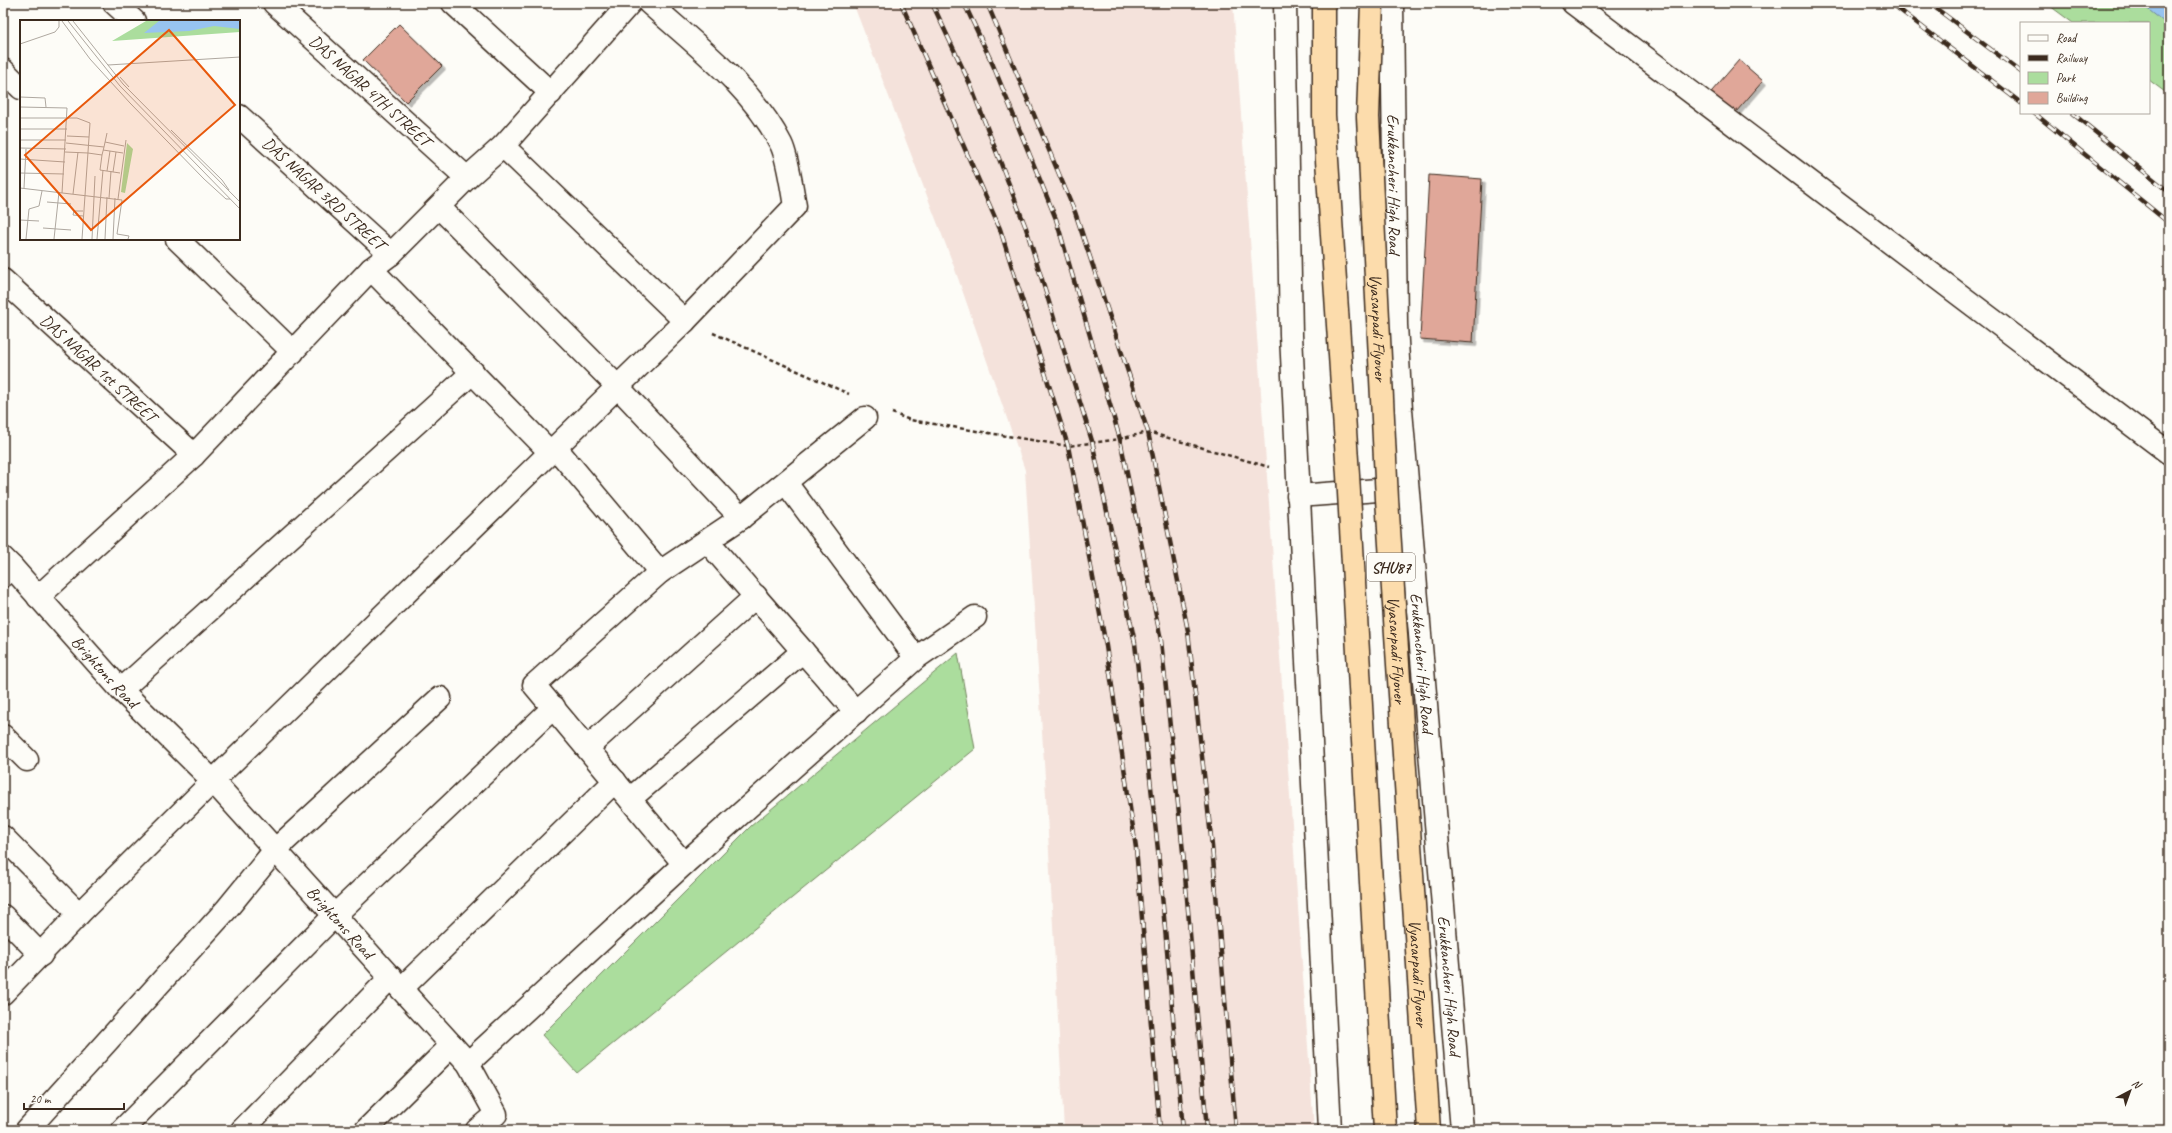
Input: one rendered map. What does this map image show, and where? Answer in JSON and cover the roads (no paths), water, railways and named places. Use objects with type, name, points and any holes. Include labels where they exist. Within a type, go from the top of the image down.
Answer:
[{"type":"main road","name":"SHU87","points":[[1324,3],[1324,115],[1349,483],[1385,1130]]},
{"type":"main road","name":"Vyasarpadi Flyover","points":[[1372,3],[1368,117],[1387,499],[1429,1130]]},
{"type":"street","points":[[114,3],[133,20]]},
{"type":"street","name":"DAS NAGAR 4TH STREET","points":[[274,3],[467,178]]},
{"type":"street","points":[[453,3],[551,93]]},
{"type":"street","points":[[38,597],[194,455],[371,269],[391,254],[440,207],[467,178],[502,146],[630,3]]},
{"type":"street","points":[[3,993],[41,956],[79,914],[213,780],[685,320],[795,206],[782,145],[759,110],[724,70],[649,3]]},
{"type":"street","points":[[1285,3],[1291,335],[1330,1130]]},
{"type":"street","name":"Erukkancheri High Road","points":[[1392,3],[1396,325],[1407,488],[1462,1130]]},
{"type":"street","points":[[1573,3],[2169,453]]},
{"type":"street","points":[[3,70],[20,87]]},
{"type":"street","name":"DAS NAGAR 3RD STREET","points":[[240,117],[391,254]]},
{"type":"street","points":[[502,146],[685,320]]},
{"type":"street","points":[[440,207],[617,386],[741,518]]},
{"type":"street","points":[[178,240],[293,352]]},
{"type":"street","points":[[371,269],[553,450],[660,572]]},
{"type":"street","name":"DAS NAGAR 1st STREET","points":[[3,280],[194,455]]},
{"type":"street","points":[[121,690],[473,372]]},
{"type":"street","points":[[684,864],[534,684],[660,572],[741,518],[865,418]]},
{"type":"street","points":[[786,483],[916,658]]},
{"type":"street","points":[[1298,496],[1407,488]]},
{"type":"street","points":[[707,541],[856,712]]},
{"type":"street","name":"Brightons Road","points":[[6,567],[38,597],[121,690],[213,780],[468,1063],[496,1114],[477,1130]]},
{"type":"street","points":[[587,748],[756,596]]},
{"type":"street","points":[[468,1063],[684,864],[916,658],[975,617]]},
{"type":"street","points":[[630,799],[803,651]]},
{"type":"street","points":[[27,1130],[226,910],[276,850],[440,698]]},
{"type":"street","points":[[122,1130],[335,915],[554,707]]},
{"type":"street","points":[[3,736],[26,760]]},
{"type":"street","points":[[242,1130],[396,983],[615,781]]},
{"type":"street","points":[[3,837],[79,914]]},
{"type":"street","points":[[3,916],[41,956]]},
{"type":"street","points":[[366,1130],[452,1045]]},
{"type":"water","points":[[2140,3],[2169,3],[2169,26]]},
{"type":"railway","points":[[901,3],[1000,229],[1068,446],[1106,646],[1136,848],[1160,1130]]},
{"type":"railway","points":[[932,3],[970,84],[1026,228],[1092,441],[1135,643],[1158,850],[1183,1130]]},
{"type":"railway","points":[[964,3],[993,65],[1056,219],[1120,439],[1161,640],[1183,852],[1207,1130]]},
{"type":"railway","points":[[987,3],[1075,212],[1148,432],[1188,631],[1212,846],[1236,1130]]},
{"type":"railway","points":[[1891,3],[2020,102]]},
{"type":"railway","points":[[1929,3],[2020,71]]},
{"type":"railway","points":[[2035,114],[2169,223]]},
{"type":"railway","points":[[2073,114],[2169,192]]}]
